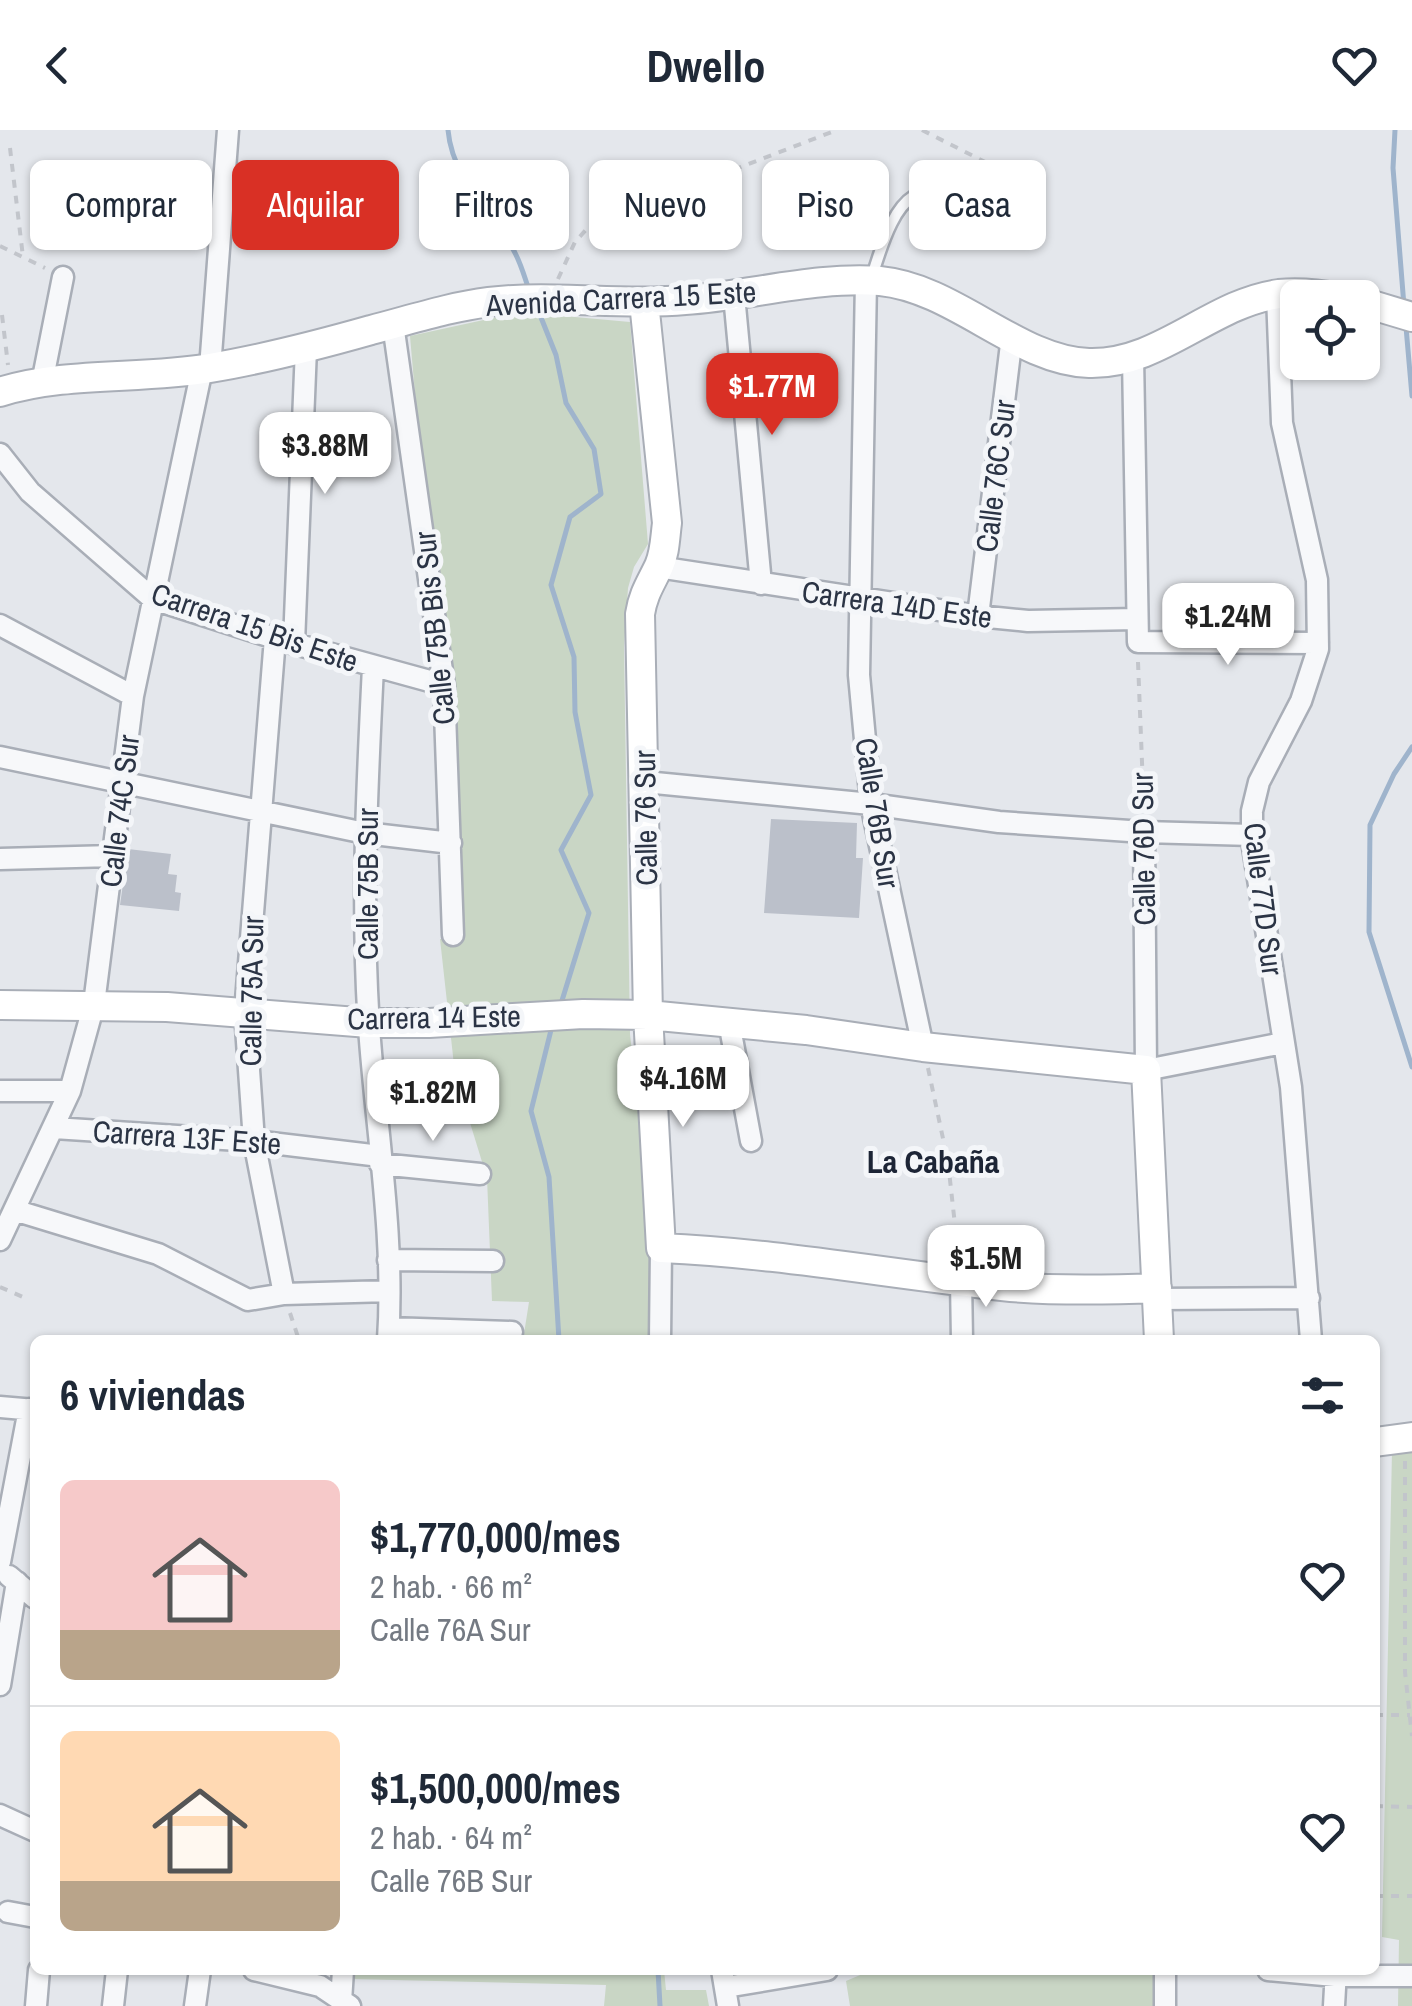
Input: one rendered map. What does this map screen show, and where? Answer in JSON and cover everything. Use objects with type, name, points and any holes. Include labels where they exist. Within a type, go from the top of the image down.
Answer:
[{"type":"street","name":"Calle 74C Sur","points":[[0,1240],[70,1090],[94,1004],[133,696],[206,369],[228,130]]},
{"type":"street","points":[[42,382],[63,277]]},
{"type":"street","name":"Avenida Carrera 15 Este","points":[[5,391],[42,382],[206,369],[488,302],[644,302],[868,281],[904,285],[936,296],[1070,362],[1107,363],[1133,357],[1232,309],[1278,294]]},
{"type":"street","name":"Calle 76B Sur","points":[[868,281],[859,675],[871,804],[923,1048]]},
{"type":"street","name":"Calle 77D Sur","points":[[1278,294],[1282,423],[1318,580],[1318,643],[1301,701],[1259,782],[1252,811],[1252,834],[1292,1088],[1311,1335]]},
{"type":"street","points":[[734,296],[761,584]]},
{"type":"street","name":"Calle 76 Sur","points":[[644,302],[666,496],[665,546],[642,596],[640,614],[648,1016],[661,1248],[660,1335]]},
{"type":"street","name":"Calle 75B Bis Sur","points":[[393,324],[444,684],[453,934]]},
{"type":"street","name":"Calle 76C Sur","points":[[978,616],[1012,336]]},
{"type":"street","name":"Calle 75A Sur","points":[[284,1294],[254,1141],[244,1012],[259,811],[284,641],[306,348]]},
{"type":"street","points":[[1133,357],[1138,642],[1318,643]]},
{"type":"street","name":"Carrera 15 Bis Este","points":[[1,460],[60,521],[153,599],[284,641],[444,684]]},
{"type":"street","name":"Carrera 14D Este","points":[[658,567],[978,616],[1028,621],[1137,619]]},
{"type":"street","points":[[0,625],[133,696]]},
{"type":"street","name":"Calle 75B Sur","points":[[374,667],[364,834],[369,1022],[388,1260],[389,1334]]},
{"type":"street","points":[[0,757],[364,834],[451,843]]},
{"type":"street","points":[[645,782],[871,804],[999,822],[1144,832],[1252,834]]},
{"type":"street","name":"Calle 76D Sur","points":[[1144,832],[1146,1070],[1159,1335]]},
{"type":"street","points":[[0,859],[113,856]]},
{"type":"street","name":"Carrera 14 Este","points":[[0,1005],[94,1004],[369,1022],[430,1023],[582,1014],[648,1016],[1146,1070],[1283,1043]]},
{"type":"street","points":[[729,1022],[751,1140]]},
{"type":"street","points":[[0,1090],[70,1090]]},
{"type":"street","name":"Carrera 13F Este","points":[[54,1128],[254,1141],[480,1174]]},
{"type":"street","points":[[14,1210],[158,1254],[248,1300],[284,1294],[388,1292]]},
{"type":"street","points":[[661,1248],[774,1256],[1060,1290],[1308,1298]]},
{"type":"street","points":[[388,1260],[493,1261]]},
{"type":"street","points":[[961,1281],[962,1335]]},
{"type":"street","points":[[389,1334],[512,1332]]},
{"type":"street","points":[[0,1407],[30,1410]]},
{"type":"street","points":[[30,1420],[0,1565],[30,1594]]},
{"type":"street","points":[[1380,1441],[1408,1437]]},
{"type":"street","points":[[0,1686],[16,1582]]},
{"type":"street","points":[[0,1814],[30,1828]]},
{"type":"street","points":[[8,1912],[30,1916]]},
{"type":"street","points":[[36,2006],[39,1975]]},
{"type":"street","points":[[113,2006],[116,1975]]},
{"type":"street","points":[[195,2006],[199,1975]]},
{"type":"street","points":[[275,1975],[320,1986],[346,2004]]},
{"type":"street","points":[[343,1975],[346,2004]]},
{"type":"street","points":[[726,1988],[804,1975]]},
{"type":"street","points":[[1164,1975],[1165,2006]]},
{"type":"street","points":[[1334,2006],[1336,1975]]},
{"type":"street","points":[[1380,1975],[1412,1976]]},
{"type":"lane","points":[[868,281],[884,237],[900,207],[909,199]]},
{"type":"path","points":[[556,300],[558,273],[575,242],[617,195],[653,182],[732,170],[837,130]]},
{"type":"path","points":[[922,130],[981,160]]},
{"type":"path","points":[[10,148],[23,258]]},
{"type":"path","points":[[0,246],[63,277]]},
{"type":"path","points":[[2,315],[5,391]]},
{"type":"path","name":"Calle 76D Sur","points":[[1138,642],[1144,832]]},
{"type":"path","points":[[923,1048],[948,1162],[961,1281]]},
{"type":"path","points":[[0,1287],[23,1297]]},
{"type":"path","points":[[284,1294],[298,1335]]},
{"type":"path","points":[[1408,1437],[1406,1672],[1412,1736]]},
{"type":"path","points":[[1380,1715],[1410,1715]]},
{"type":"path","points":[[1380,1806],[1412,1807]]},
{"type":"path","points":[[1380,1896],[1412,1896]]},
{"type":"green space","points":[[520,312],[630,322],[648,544],[634,567],[628,588],[624,647],[630,1034],[651,1232],[650,1335],[524,1335],[529,1302],[492,1301],[487,1178],[455,1074],[440,939],[459,939],[447,644],[410,336]]},
{"type":"green space","points":[[1412,1447],[1412,2006],[1398,2006],[1399,1940],[1382,1937],[1392,1451]]},
{"type":"green space","points":[[351,1975],[664,1975],[666,1990],[706,1990],[709,2006],[604,2006],[606,1985],[351,1979]]},
{"type":"green space","points":[[860,1975],[1153,1975],[1154,2006],[850,2006],[846,1981]]},
{"type":"building","points":[[771,819],[857,823],[856,858],[863,858],[859,918],[764,913]]},
{"type":"building","points":[[128,849],[171,854],[168,874],[177,875],[179,911],[120,905]]},
{"type":"waterway","points":[[448,130],[463,177],[514,251],[529,290]]},
{"type":"waterway","points":[[1395,130],[1393,168],[1404,306]]},
{"type":"waterway","points":[[540,315],[556,355],[566,403],[594,449],[601,494],[570,517],[551,585],[574,657],[575,712],[591,795],[561,850],[589,913],[560,1007]]},
{"type":"waterway","points":[[1406,327],[1412,396]]},
{"type":"waterway","points":[[1412,747],[1394,774],[1370,825],[1369,932],[1412,1067]]},
{"type":"waterway","points":[[552,1026],[531,1111],[549,1177],[559,1335]]},
{"type":"waterway","points":[[658,1975],[660,2006]]},
{"type":"district","name":"La Cabaña","points":[[933,1161]]}]
